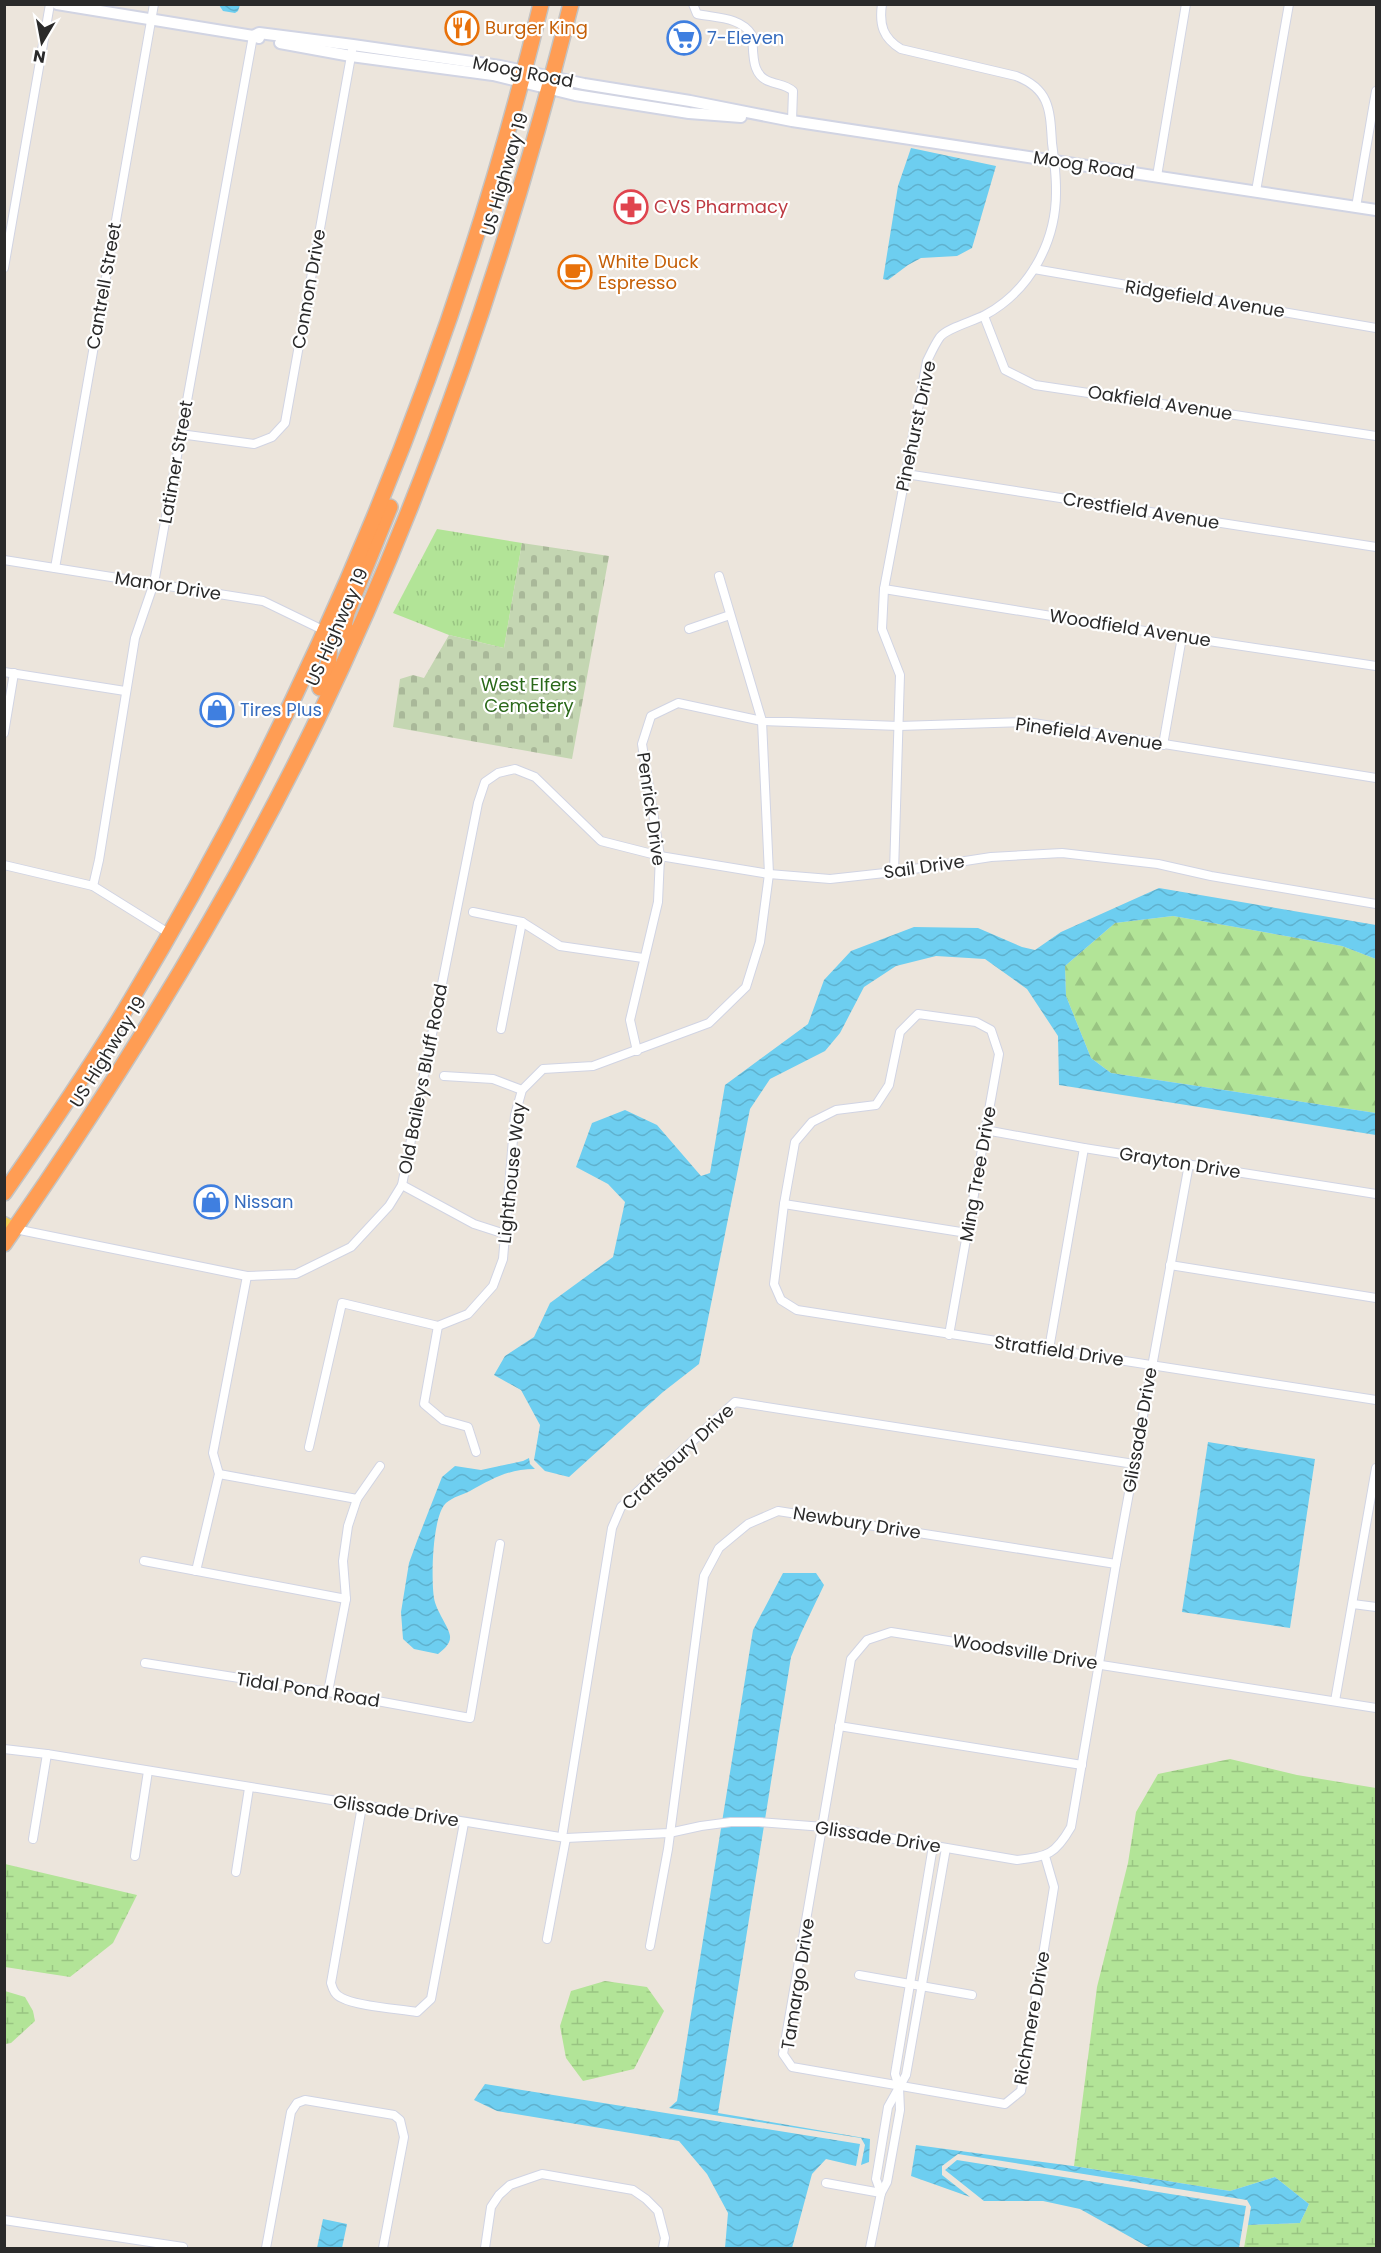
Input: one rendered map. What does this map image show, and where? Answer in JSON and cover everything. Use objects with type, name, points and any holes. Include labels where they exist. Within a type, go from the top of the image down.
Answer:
[{"type":"highway","name":"US Highway 19","points":[[6,1189],[124,1012],[170,934],[251,784],[325,632],[395,470],[463,281],[524,77],[541,4]]},
{"type":"highway","name":"US Highway 19","points":[[4,1244],[8,1227],[109,1088],[192,953],[287,778],[354,640],[413,501],[468,355],[512,220],[571,4]]},
{"type":"highway","points":[[354,640],[347,634],[344,626],[347,613],[398,486],[395,470]]},
{"type":"highway","points":[[287,778],[299,735],[328,671],[331,652],[325,632]]},
{"type":"street","points":[[4,268],[50,4]]},
{"type":"street","name":"Moog Road","points":[[57,4],[253,36],[259,33],[524,77],[551,83],[575,94],[689,112],[792,121],[1054,159],[1377,210]]},
{"type":"street","name":"Cantrell Street","points":[[55,568],[153,4]]},
{"type":"street","points":[[693,4],[697,14],[738,22],[750,31],[754,63],[760,75],[767,81],[787,86],[793,91],[792,121]]},
{"type":"street","name":"Pinehurst Drive","points":[[882,4],[881,25],[884,33],[888,40],[901,49],[1016,76],[1033,84],[1045,98],[1048,106],[1056,188],[1053,219],[1046,245],[1023,285],[1009,299],[984,316],[941,335],[927,361],[884,589],[882,629],[900,675],[894,872]]},
{"type":"street","points":[[1157,176],[1186,4]]},
{"type":"street","points":[[1257,192],[1289,4]]},
{"type":"street","name":"Latimer Street","points":[[93,886],[125,691],[135,638],[154,584],[253,36]]},
{"type":"street","name":"Connon Drive","points":[[180,434],[254,444],[272,437],[285,423],[352,50]]},
{"type":"street","points":[[1356,207],[1377,91]]},
{"type":"street","name":"Ridgefield Avenue","points":[[1034,269],[1377,328]]},
{"type":"street","name":"Oakfield Avenue","points":[[984,316],[1005,370],[1035,385],[1377,436]]},
{"type":"street","name":"Crestfield Avenue","points":[[906,474],[1377,547]]},
{"type":"street","name":"Manor Drive","points":[[4,560],[263,601],[325,632]]},
{"type":"street","name":"Lighthouse Way","points":[[438,1326],[468,1314],[493,1286],[503,1259],[515,1115],[522,1090],[543,1069],[593,1066],[709,1023],[746,987],[760,942],[769,874],[762,721],[719,576]]},
{"type":"street","name":"Woodfield Avenue","points":[[884,589],[1377,666]]},
{"type":"street","points":[[688,629],[730,615]]},
{"type":"street","points":[[1163,745],[1182,637]]},
{"type":"street","points":[[4,672],[125,691]]},
{"type":"street","points":[[4,733],[14,673]]},
{"type":"street","name":"Penrick Drive","points":[[638,1051],[630,1020],[658,902],[660,856],[642,744],[651,716],[678,703],[762,721]]},
{"type":"street","name":"Pinefield Avenue","points":[[762,721],[899,726],[1026,722],[1377,778]]},
{"type":"street","name":"Sail Drive","points":[[498,773],[515,769],[535,777],[601,841],[660,856],[769,874],[831,879],[991,857],[1062,853],[1158,864],[1211,876],[1377,904]]},
{"type":"street","name":"Old Baileys Bluff Road","points":[[8,1227],[247,1276],[296,1274],[351,1247],[389,1206],[402,1185],[478,803],[484,782],[498,773]]},
{"type":"street","points":[[4,866],[93,886],[170,934]]},
{"type":"street","points":[[473,912],[522,922],[561,946],[643,958]]},
{"type":"street","points":[[501,1029],[522,922]]},
{"type":"street","name":"Ming Tree Drive","points":[[784,1204],[795,1142],[812,1122],[836,1110],[876,1105],[889,1085],[900,1032],[918,1014],[976,1022],[991,1030],[999,1054],[950,1335]]},
{"type":"street","points":[[444,1077],[493,1079],[522,1090]]},
{"type":"street","name":"Grayton Drive","points":[[985,1130],[1084,1148],[1377,1194]]},
{"type":"street","points":[[1048,1349],[1084,1148]]},
{"type":"street","name":"Glissade Drive","points":[[4,1749],[47,1754],[564,1838],[669,1833],[731,1822],[783,1823],[824,1827],[1017,1860],[1045,1856],[1061,1844],[1071,1827],[1116,1564],[1190,1164]]},
{"type":"street","points":[[402,1185],[474,1224],[505,1234]]},
{"type":"street","points":[[784,1204],[967,1233]]},
{"type":"street","name":"Stratfield Drive","points":[[784,1204],[774,1284],[781,1300],[796,1310],[1377,1400]]},
{"type":"street","points":[[1170,1265],[1377,1298]]},
{"type":"street","points":[[196,1571],[219,1474],[213,1453],[247,1276]]},
{"type":"street","points":[[309,1447],[342,1303],[438,1326],[424,1404],[443,1420],[468,1427],[476,1452]]},
{"type":"street","name":"Craftsbury Drive","points":[[564,1838],[612,1528],[621,1507],[735,1402],[1134,1464]]},
{"type":"street","points":[[328,1692],[346,1599],[343,1562],[348,1526],[357,1499],[380,1467]]},
{"type":"street","points":[[1335,1701],[1374,1502],[1377,1468]]},
{"type":"street","points":[[219,1474],[357,1499]]},
{"type":"street","name":"Newbury Drive","points":[[650,1946],[669,1833],[704,1576],[719,1548],[748,1524],[778,1510],[1116,1564]]},
{"type":"street","name":"Tidal Pond Road","points":[[145,1664],[328,1692],[470,1718],[500,1544]]},
{"type":"street","points":[[144,1561],[346,1599]]},
{"type":"street","points":[[1353,1604],[1377,1607]]},
{"type":"street","name":"Woodsville Drive","points":[[824,1827],[851,1659],[867,1640],[891,1632],[1377,1708]]},
{"type":"street","points":[[839,1726],[1082,1765]]},
{"type":"street","points":[[33,1839],[47,1754]]},
{"type":"street","points":[[135,1856],[148,1771]]},
{"type":"street","points":[[236,1872],[249,1788]]},
{"type":"street","points":[[362,1806],[331,1983],[334,1992],[342,1999],[381,2007],[417,2012],[431,1999],[464,1823]]},
{"type":"street","name":"Tamargo Drive","points":[[824,1827],[783,2054],[792,2067],[899,2087]]},
{"type":"street","points":[[547,1939],[564,1838]]},
{"type":"street","points":[[872,2248],[881,2193],[887,2182],[900,2110],[899,2087],[895,2074],[933,1846]]},
{"type":"street","points":[[899,2087],[906,2075],[946,1848]]},
{"type":"street","name":"Richmere Drive","points":[[899,2087],[1005,2104],[1021,2091],[1054,1887],[1045,1856]]},
{"type":"street","points":[[927,1882],[939,1885]]},
{"type":"street","points":[[921,1917],[932,1919]]},
{"type":"street","points":[[859,1975],[972,1995]]},
{"type":"street","points":[[266,2248],[291,2112],[297,2103],[305,2100],[394,2115],[400,2120],[404,2137],[383,2248]]},
{"type":"street","points":[[485,2248],[491,2207],[499,2195],[510,2185],[542,2174],[633,2190],[658,2211],[665,2238],[663,2248]]},
{"type":"street","points":[[826,2183],[881,2193]]},
{"type":"street","points":[[4,2220],[183,2247]]},
{"type":"green space","points":[[437,529],[522,543],[504,648],[449,635],[393,613]]},
{"type":"green space","name":"West Elfers Cemetery","points":[[522,543],[609,556],[572,759],[393,727],[400,679],[413,675],[424,678],[449,635],[504,648]]},
{"type":"green space","points":[[1173,916],[1342,946],[1376,959],[1376,1113],[1111,1073],[1091,1058],[1066,996],[1065,966],[1115,923]]},
{"type":"green space","points":[[1230,1759],[1297,1775],[1376,1788],[1376,2248],[1244,2248],[1248,2225],[1300,2223],[1309,2204],[1275,2177],[1230,2191],[1074,2166],[1097,1987],[1128,1863],[1136,1812],[1158,1774]]},
{"type":"green space","points":[[5,1864],[137,1895],[113,1943],[70,1977],[5,1967]]},
{"type":"green space","points":[[605,1981],[647,1987],[664,2011],[634,2069],[583,2081],[566,2058],[560,2026],[571,1991]]},
{"type":"green space","points":[[5,1991],[25,1997],[33,2011],[35,2021],[11,2043],[5,2044]]},
{"type":"water","points":[[219,5],[240,5],[235,13],[223,11]]},
{"type":"water","points":[[911,148],[996,166],[972,248],[957,256],[921,258],[888,280],[883,279],[898,186]]},
{"type":"water","points":[[1159,888],[1376,925],[1376,959],[1342,946],[1173,916],[1115,923],[1065,966],[1066,996],[1091,1058],[1111,1073],[1376,1113],[1376,1135],[1059,1085],[1058,1036],[1027,989],[985,959],[936,956],[896,966],[864,987],[840,1033],[825,1051],[770,1079],[750,1109],[699,1364],[663,1392],[569,1477],[545,1471],[534,1460],[540,1425],[521,1390],[494,1375],[505,1356],[534,1337],[550,1303],[613,1257],[625,1202],[608,1184],[576,1167],[592,1123],[625,1110],[657,1125],[701,1176],[710,1173],[725,1085],[808,1024],[824,980],[851,951],[914,927],[978,928],[1022,947],[1035,950],[1061,932]]},
{"type":"water","points":[[1208,1442],[1315,1459],[1290,1628],[1182,1612]]},
{"type":"water","points":[[529,1458],[530,1464],[535,1469],[508,1473],[493,1479],[452,1499],[441,1510],[435,1534],[433,1589],[435,1603],[450,1639],[438,1654],[414,1649],[403,1639],[401,1612],[409,1563],[442,1477],[455,1466],[481,1470]]},
{"type":"water","points":[[783,1573],[816,1573],[824,1585],[791,1657],[718,2113],[870,2139],[869,2162],[861,2165],[865,2145],[861,2138],[669,2108],[677,2101],[753,1630]]},
{"type":"water","points":[[485,2084],[860,2144],[856,2166],[826,2159],[812,2174],[792,2248],[725,2248],[728,2213],[707,2174],[679,2141],[497,2111],[474,2100]]},
{"type":"water","points":[[916,2145],[1073,2166],[1230,2191],[1275,2177],[1309,2204],[1300,2223],[1248,2225],[1251,2207],[1247,2200],[958,2154],[942,2166],[942,2175],[970,2197],[911,2176]]},
{"type":"water","points":[[957,2160],[1246,2206],[1239,2248],[1150,2248],[1080,2209],[1043,2201],[984,2201],[945,2170]]},
{"type":"water","points":[[323,2219],[347,2224],[342,2248],[317,2248]]},
{"type":"place","name":"Burger King","points":[[462,28]]},
{"type":"place","name":"7-Eleven","points":[[684,38]]},
{"type":"place","name":"CVS Pharmacy","points":[[631,207]]},
{"type":"place","name":"White Duck Espresso","points":[[575,272]]},
{"type":"place","name":"Tires Plus","points":[[217,710]]},
{"type":"place","name":"Nissan","points":[[211,1202]]}]
